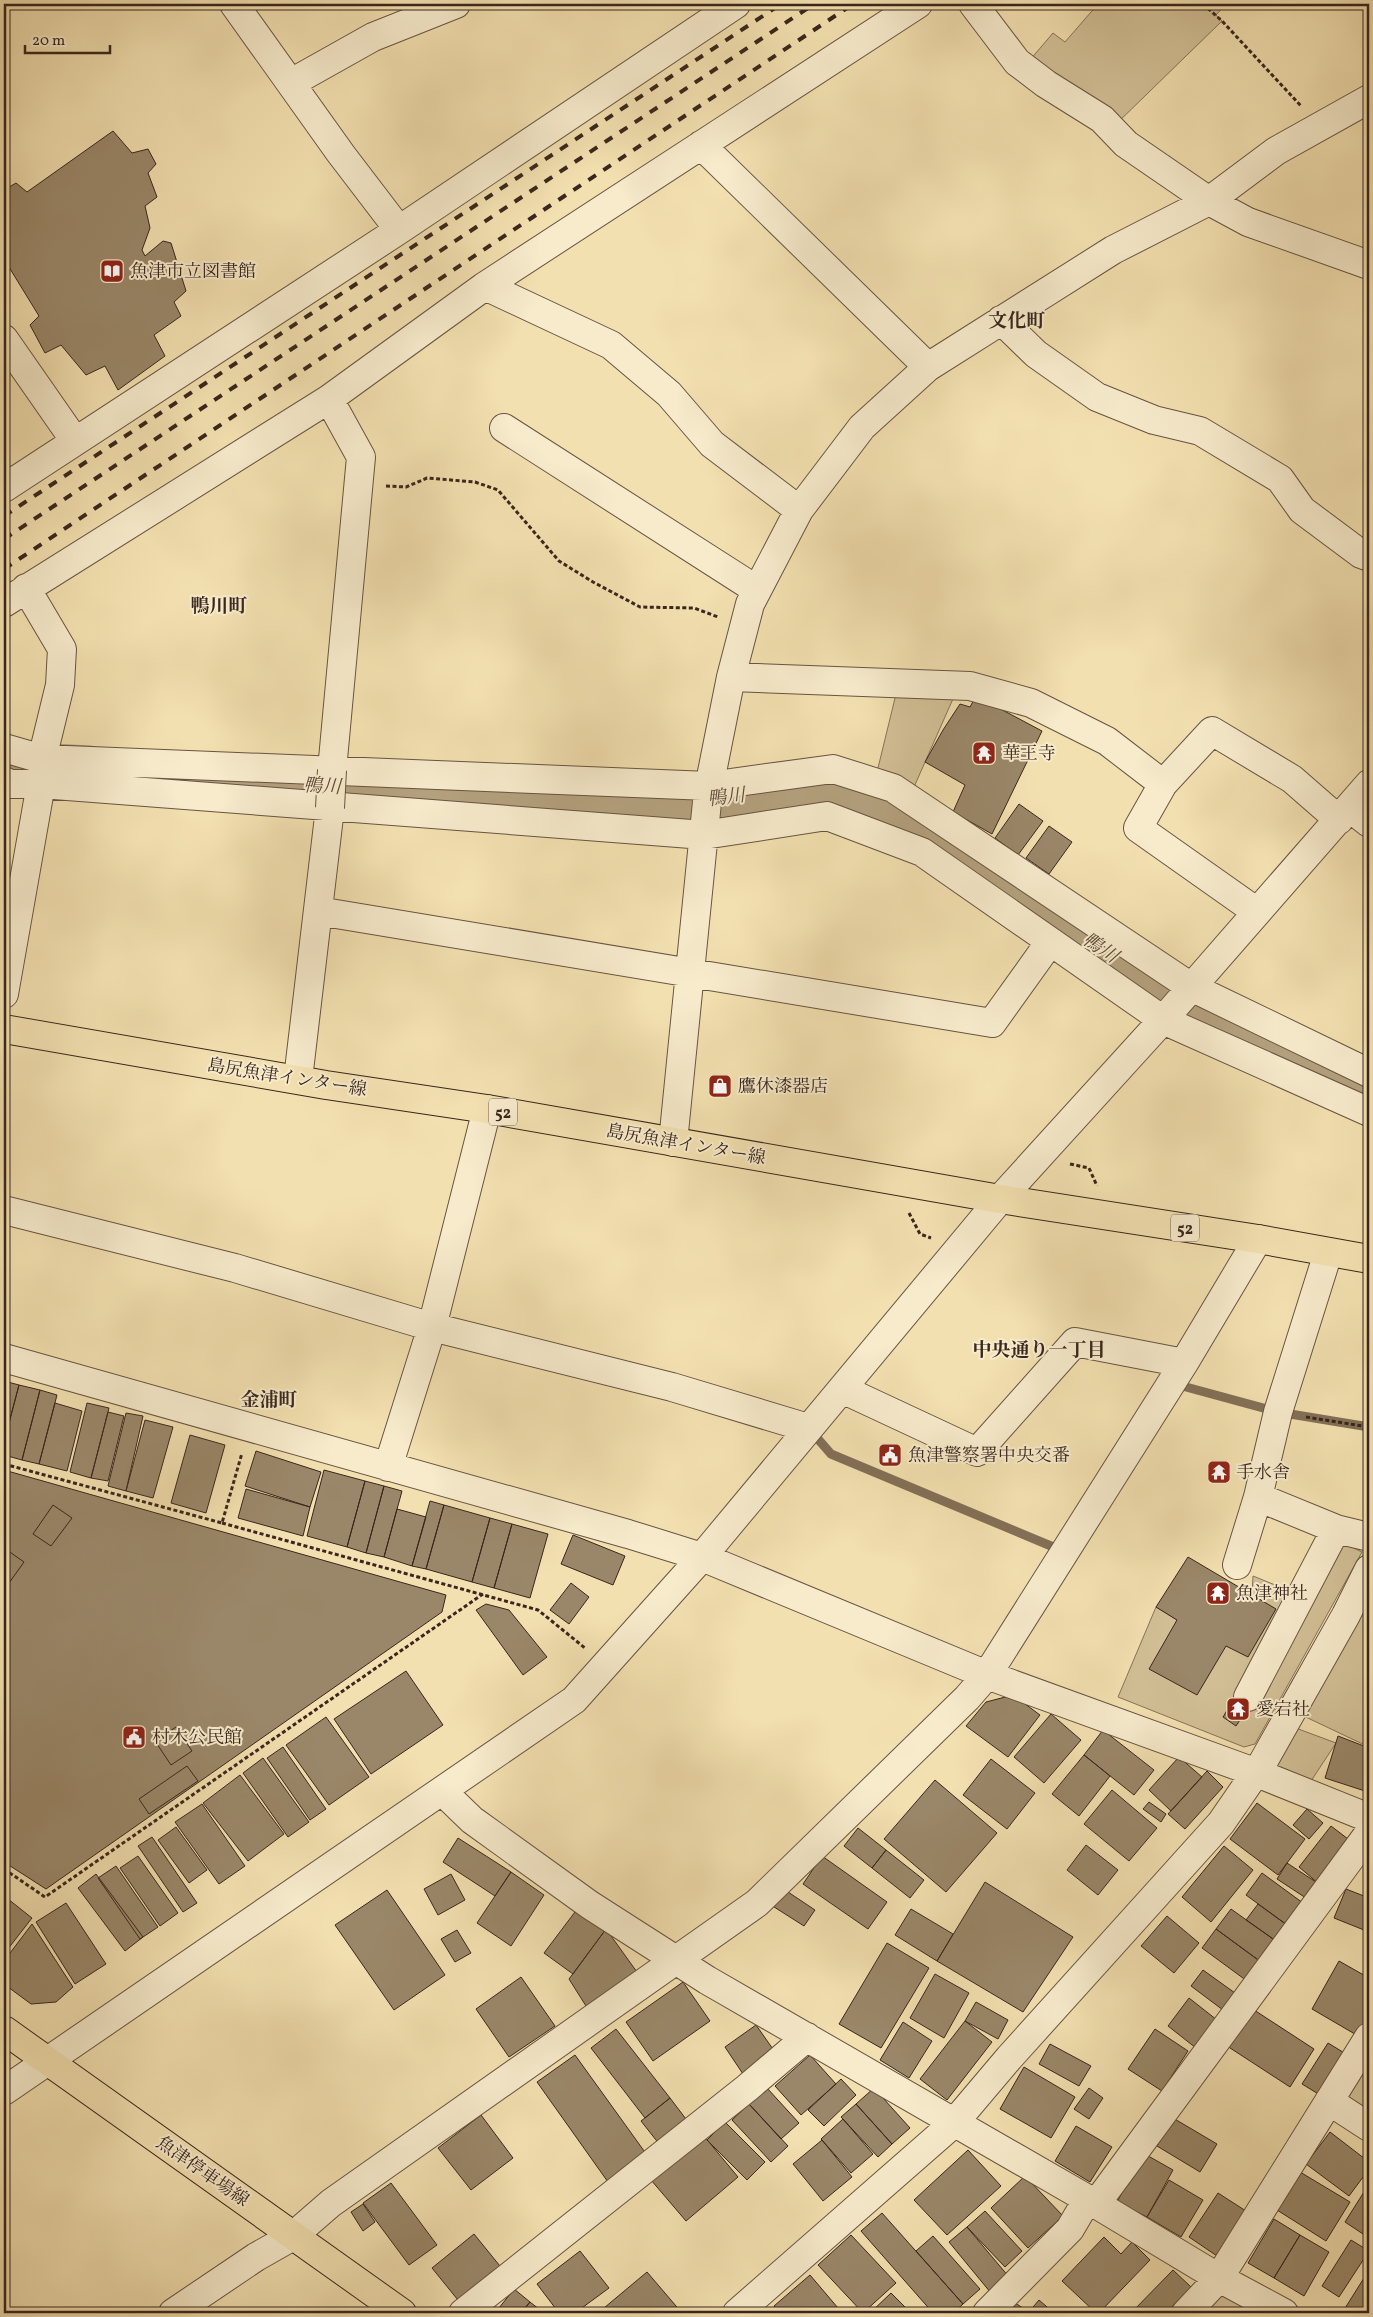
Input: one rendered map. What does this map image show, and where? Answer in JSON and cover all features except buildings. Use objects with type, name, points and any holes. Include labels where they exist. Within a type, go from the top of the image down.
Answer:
[{"type":"main road","name":"島尻魚津インター線","points":[[4,1030],[298,1080],[487,1109],[1000,1199],[1258,1239],[1369,1259]]},
{"type":"main road","name":"魚津停車場線","points":[[4,2030],[402,2313]]},
{"type":"street","points":[[234,4],[341,154],[399,230]]},
{"type":"street","points":[[291,83],[373,37],[456,4]]},
{"type":"street","points":[[4,488],[399,230],[736,4]]},
{"type":"street","points":[[4,603],[329,399],[485,286],[918,4]]},
{"type":"street","points":[[973,4],[1017,62],[1046,84],[1102,120],[1126,144],[1209,201],[1248,222],[1369,265]]},
{"type":"street","points":[[673,1142],[708,789],[731,677],[750,604],[799,510],[862,427],[928,367],[1112,250],[1209,201],[1276,151],[1369,99]]},
{"type":"street","points":[[701,146],[928,367]]},
{"type":"street","points":[[485,286],[611,345],[669,394],[712,444],[799,510]]},
{"type":"street","points":[[1001,320],[1036,354],[1097,397],[1154,420],[1200,431],[1280,479],[1302,510],[1361,554],[1369,557]]},
{"type":"street","points":[[4,339],[75,441]]},
{"type":"street","points":[[298,1080],[330,808],[361,457],[329,399]]},
{"type":"street","points":[[504,428],[757,590]]},
{"type":"street","points":[[4,994],[41,771],[60,685],[62,649],[26,588]]},
{"type":"street","points":[[731,677],[970,686],[1031,703],[1107,741],[1163,784]]},
{"type":"street","points":[[1257,912],[1138,828],[1163,784],[1212,731],[1353,817]]},
{"type":"street","points":[[4,748],[41,771],[704,831],[827,816],[922,852],[1050,942],[1167,1016],[1369,1112]]},
{"type":"street","points":[[4,781],[10,784],[41,771],[708,789],[833,769],[893,788],[1191,987],[1369,1073]]},
{"type":"street","points":[[4,2091],[574,1700],[702,1557],[1000,1199],[1167,1016],[1257,912],[1353,817],[1369,784]]},
{"type":"street","points":[[318,911],[992,1023],[1050,942]]},
{"type":"street","points":[[388,1467],[432,1327],[487,1109]]},
{"type":"street","points":[[4,1210],[234,1268],[432,1327],[672,1387],[808,1428]]},
{"type":"street","points":[[172,2313],[256,2258],[294,2236],[330,2203],[757,1902],[988,1675],[1184,1363],[1258,1239]]},
{"type":"street","points":[[1237,1565],[1258,1497],[1278,1412],[1328,1253]]},
{"type":"street","points":[[842,1389],[976,1452],[1075,1342],[1184,1363]]},
{"type":"street","points":[[4,1358],[628,1534],[702,1557],[988,1675],[1257,1773],[1369,1818]]},
{"type":"street","points":[[1258,1497],[1336,1529],[1369,1537]]},
{"type":"street","points":[[1248,1696],[1336,1529]]},
{"type":"street","points":[[753,2308],[954,2123],[1009,2058],[1221,1823],[1257,1773],[1302,1695],[1369,1569]]},
{"type":"street","points":[[442,1791],[472,1820],[590,1905],[674,1959],[1219,2278],[1284,2313]]},
{"type":"street","points":[[987,2313],[1070,2229],[1369,1834]]},
{"type":"street","points":[[463,2313],[747,2088],[807,2037]]},
{"type":"street","points":[[1186,2313],[1219,2278],[1369,2037]]},
{"type":"street","points":[[1330,2101],[1369,2127]]},
{"type":"path","points":[[1203,4],[1222,21],[1320,126]]},
{"type":"path","points":[[359,484],[406,487],[427,478],[475,482],[498,490],[559,561],[593,582],[640,607],[694,608],[744,628]]},
{"type":"path","points":[[1278,1412],[1369,1427]]},
{"type":"path","points":[[222,1523],[249,1428]]},
{"type":"path","points":[[4,1464],[538,1610],[606,1666]]},
{"type":"path","points":[[4,1870],[45,1897],[483,1594]]},
{"type":"shaded area","points":[[1098,4],[1226,4],[1216,15],[1222,21],[1111,129],[1024,67],[1053,33],[1065,42]]},
{"type":"shaded area","points":[[897,690],[956,692],[914,787],[877,772]]},
{"type":"shaded area","points":[[1324,1534],[1362,1552],[1255,1744],[1244,1747],[1118,1697],[1156,1607],[1177,1620],[1252,1595],[1253,1576],[1295,1593]]},
{"type":"shaded area","points":[[1369,1599],[1369,1747],[1293,1711]]},
{"type":"shaded area","points":[[1285,1724],[1336,1743],[1311,1781],[1263,1762]]},
{"type":"shaded area","points":[[1369,2055],[1369,2116],[1342,2098]]},
{"type":"shaded area","points":[[1219,2278],[1284,2313],[1186,2313]]},
{"type":"waterway","name":"鴨川","points":[[4,762],[14,767],[89,771]]},
{"type":"waterway","name":"鴨川","points":[[186,777],[671,802],[817,785],[867,799],[933,835],[1225,1029],[1369,1088]]},
{"type":"waterway","points":[[1175,1384],[1278,1412],[1369,1427]]},
{"type":"waterway","points":[[811,1431],[831,1454],[1063,1551]]},
{"type":"railway","points":[[4,516],[781,4]]},
{"type":"railway","points":[[4,539],[814,4]]},
{"type":"railway","points":[[4,569],[853,4]]},
{"type":"place","name":"魚津市立図書館","points":[[112,271]]},
{"type":"place","name":"華王寺","points":[[984,753]]},
{"type":"place","name":"鷹休漆器店","points":[[720,1086]]},
{"type":"place","name":"魚津警察署中央交番","points":[[890,1455]]},
{"type":"place","name":"手水舎","points":[[1219,1472]]},
{"type":"place","name":"魚津神社","points":[[1218,1593]]},
{"type":"place","name":"愛宕社","points":[[1238,1709]]},
{"type":"place","name":"村木公民館","points":[[134,1737]]},
{"type":"district","name":"文化町","points":[[1017,320]]},
{"type":"district","name":"鴨川町","points":[[219,605]]},
{"type":"district","name":"中央通り一丁目","points":[[1039,1349]]},
{"type":"district","name":"金浦町","points":[[269,1399]]}]
